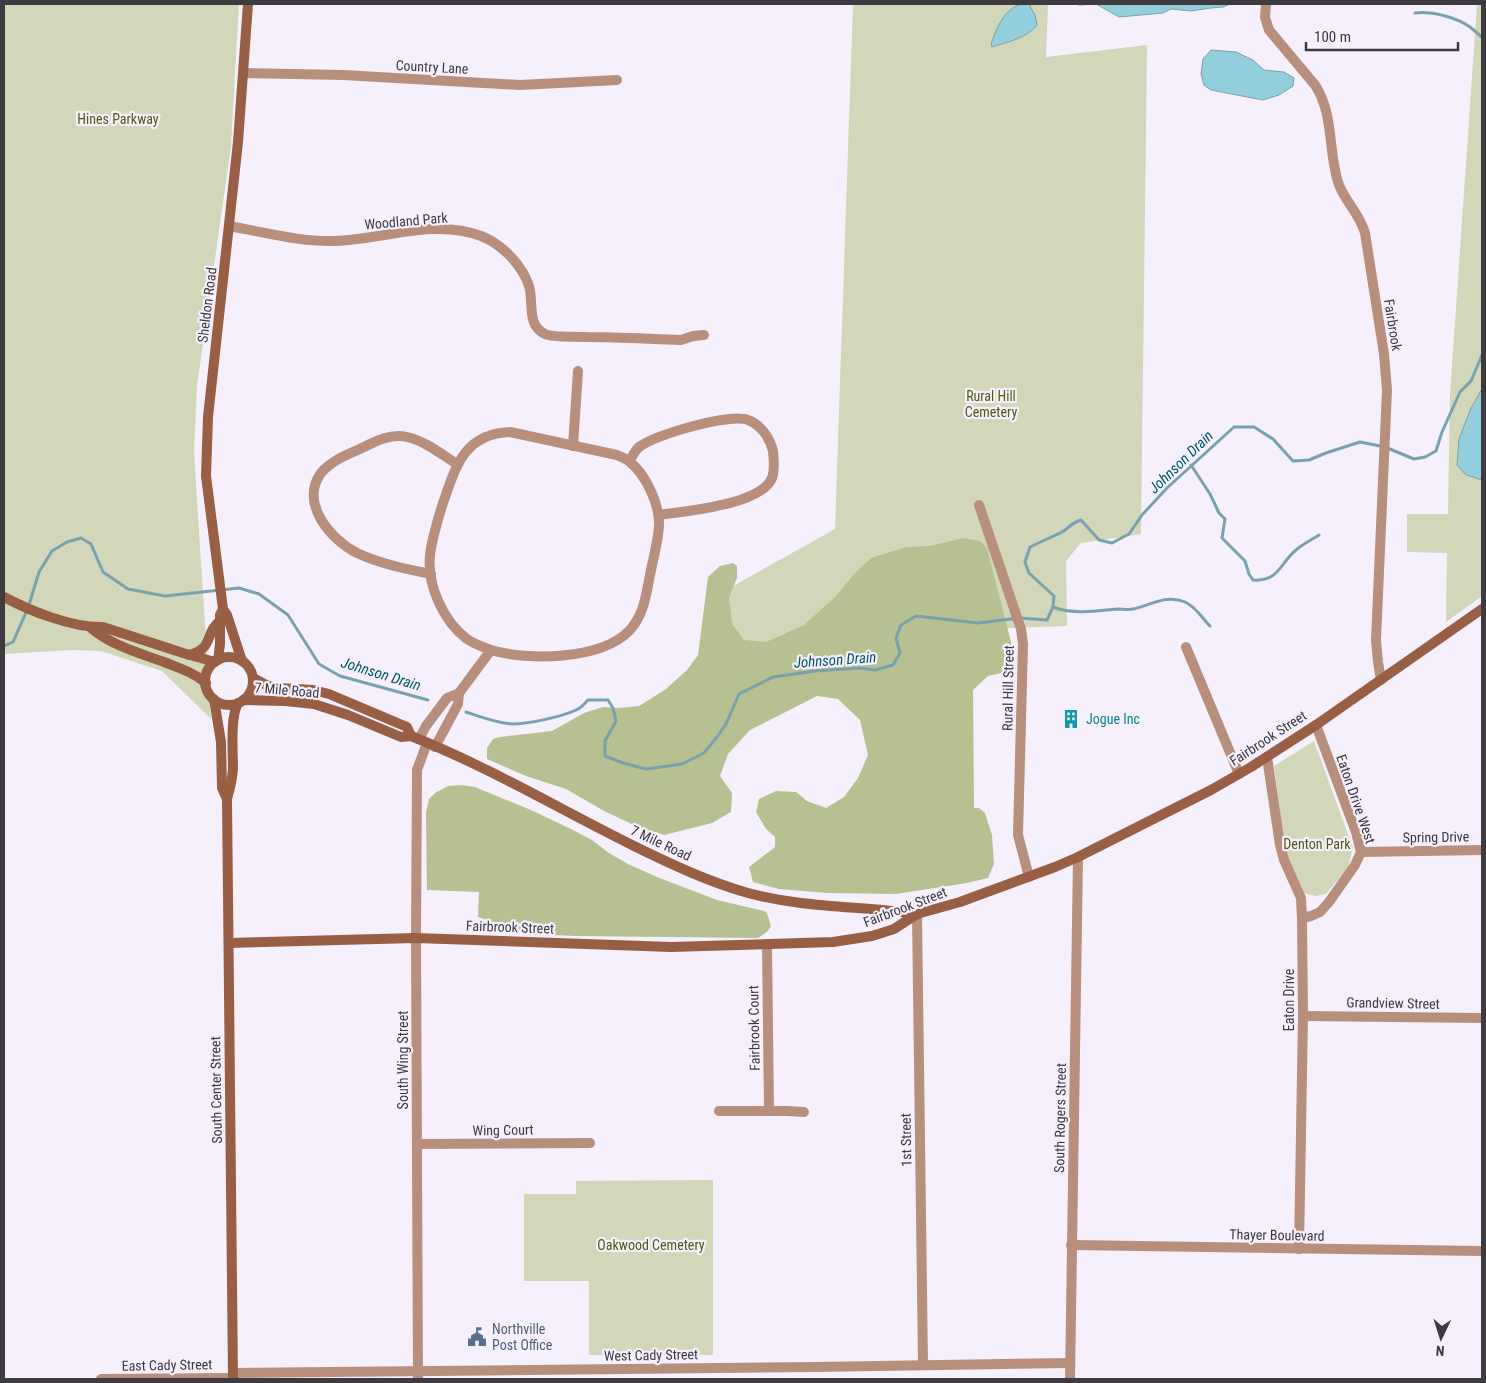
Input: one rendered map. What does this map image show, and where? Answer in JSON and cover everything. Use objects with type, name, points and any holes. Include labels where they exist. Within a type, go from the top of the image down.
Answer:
[{"type":"street","name":"Sheldon Road","points":[[217,661],[220,644],[222,604],[207,484],[206,452],[208,417],[244,73],[248,4]]},
{"type":"street","name":"Fairbrook","points":[[1266,4],[1265,18],[1269,30],[1315,85],[1324,101],[1339,184],[1344,196],[1355,210],[1362,225],[1384,354],[1387,390],[1376,640],[1381,680]]},
{"type":"street","name":"Country Lane","points":[[244,73],[343,75],[520,85],[617,80]]},
{"type":"street","name":"Woodland Park","points":[[229,226],[296,238],[331,241],[354,240],[426,230],[464,231],[494,242],[517,264],[530,288],[534,322],[544,334],[681,340],[704,335]]},
{"type":"street","points":[[573,446],[578,371]]},
{"type":"street","points":[[630,461],[638,448],[654,439],[681,429],[729,418],[745,419],[754,423],[764,432],[769,440],[774,468],[772,480],[760,491],[737,502],[659,515]]},
{"type":"street","points":[[500,433],[518,433],[617,455],[630,461],[644,477],[659,515],[658,535],[643,608],[636,622],[623,636],[613,642],[601,647],[558,656],[518,656],[491,650],[468,640],[452,623],[438,599],[431,574],[430,554],[440,514],[457,464],[465,452],[475,443],[488,436],[500,433]]},
{"type":"street","points":[[431,574],[404,569],[382,562],[356,552],[345,545],[330,532],[317,512],[314,501],[315,487],[322,473],[334,461],[391,436],[408,437],[427,445],[457,464]]},
{"type":"street","name":"Rural Hill Street","points":[[980,505],[1021,629],[1023,644],[1018,835],[1029,877]]},
{"type":"street","points":[[4,597],[18,605]]},
{"type":"street","points":[[4,601],[90,628],[103,627],[189,655],[217,661]]},
{"type":"street","name":"Sheldon Road","points":[[222,604],[242,661]]},
{"type":"street","name":"Fairbrook Street","points":[[229,943],[416,938],[671,947],[833,942],[862,938],[894,928],[918,914],[960,902],[1078,857],[1239,774],[1316,725],[1482,608]]},
{"type":"street","points":[[189,655],[205,648],[214,625],[220,621]]},
{"type":"street","points":[[90,628],[100,636],[118,644],[187,670],[206,683]]},
{"type":"street","points":[[1186,647],[1239,774]]},
{"type":"street","points":[[423,741],[426,726],[447,698],[459,692],[491,650]]},
{"type":"street","points":[[227,657],[233,657],[242,661],[248,667],[253,678],[251,690],[241,701],[226,704],[214,699],[207,689],[208,671],[217,661],[227,657]]},
{"type":"street","name":"7 Mile Road","points":[[253,678],[268,686],[313,690],[329,694],[407,726],[423,741]]},
{"type":"street","points":[[423,741],[458,704],[459,692]]},
{"type":"street","name":"South Center Street","points":[[214,699],[222,742],[222,788],[227,800]]},
{"type":"street","name":"7 Mile Road","points":[[241,701],[285,701],[314,704],[348,715],[401,738],[423,741],[658,858],[728,887],[777,900],[827,907],[918,914]]},
{"type":"street","name":"South Center Street","points":[[233,1376],[227,800],[231,786],[233,729],[236,707],[241,701]]},
{"type":"street","name":"Eaton Drive West","points":[[1302,918],[1320,912],[1329,902],[1355,865],[1361,852],[1356,832],[1316,725]]},
{"type":"street","name":"South Wing Street","points":[[418,1375],[416,938],[418,770],[423,741]]},
{"type":"street","name":"Eaton Drive","points":[[1267,757],[1280,845],[1284,860],[1301,898],[1303,1016],[1299,1249]]},
{"type":"street","name":"Spring Drive","points":[[1361,852],[1482,850]]},
{"type":"street","name":"South Rogers Street","points":[[1070,1379],[1078,857]]},
{"type":"street","name":"1st Street","points":[[918,914],[923,1365]]},
{"type":"street","name":"Fairbrook Court","points":[[767,944],[769,1111]]},
{"type":"street","name":"Grandview Street","points":[[1303,1016],[1482,1018]]},
{"type":"street","points":[[719,1112],[804,1112]]},
{"type":"street","name":"Wing Court","points":[[417,1144],[590,1143]]},
{"type":"street","name":"Thayer Boulevard","points":[[1071,1245],[1482,1251]]},
{"type":"street","name":"West Cady Street","points":[[233,1376],[418,1375],[1070,1363]]},
{"type":"street","name":"East Cady Street","points":[[101,1379],[233,1376]]},
{"type":"green space","name":"Hines Parkway","points":[[4,4],[239,4],[231,146],[197,386],[194,452],[211,719],[162,671],[101,651],[72,650],[4,654]]},
{"type":"green space","name":"Rural Hill Cemetery","points":[[853,4],[1048,4],[1046,57],[1147,45],[1141,534],[1081,543],[1066,561],[1067,626],[1011,628],[964,633],[724,682],[726,590],[835,529]]},
{"type":"green space","points":[[1477,5],[1482,5],[1482,596],[1446,622],[1447,553],[1407,552],[1407,514],[1448,514],[1450,394]]},
{"type":"green space","points":[[963,538],[980,541],[987,548],[1013,650],[1012,662],[1006,672],[988,676],[973,690],[974,808],[979,808],[985,813],[992,835],[994,864],[988,878],[896,894],[827,893],[779,889],[753,882],[749,867],[775,847],[775,837],[766,829],[756,812],[759,799],[776,791],[796,792],[807,801],[826,808],[844,797],[858,778],[868,755],[860,720],[838,699],[817,696],[750,730],[728,754],[720,776],[732,793],[731,812],[712,823],[664,835],[638,827],[604,811],[566,789],[526,776],[487,759],[487,748],[493,739],[552,731],[584,713],[603,707],[639,706],[666,689],[687,670],[698,655],[708,577],[720,566],[733,563],[737,566],[737,578],[729,597],[732,624],[744,640],[766,642],[804,625],[835,597],[855,573],[871,558],[906,547],[930,546]]},
{"type":"green space","name":"Denton Park","points":[[1314,741],[1353,848],[1348,867],[1326,894],[1316,896],[1304,893],[1285,851],[1274,766]]},
{"type":"green space","points":[[462,785],[475,787],[531,810],[592,840],[628,864],[657,877],[717,900],[764,911],[767,913],[771,926],[767,932],[758,938],[575,936],[531,934],[478,917],[479,892],[427,890],[426,812],[429,799],[435,793],[448,786]]},
{"type":"green space","name":"Oakwood Cemetery","points":[[713,1180],[713,1355],[589,1355],[589,1281],[524,1281],[524,1194],[576,1194],[576,1181]]},
{"type":"water","points":[[1021,4],[1029,4],[1035,15],[1037,25],[1023,36],[992,47],[993,38],[1005,15]]},
{"type":"water","points":[[1096,4],[1230,4],[1223,7],[1191,11],[1171,9],[1163,13],[1119,17]]},
{"type":"water","points":[[1211,50],[1236,52],[1253,60],[1264,70],[1284,72],[1294,78],[1293,86],[1279,95],[1263,100],[1211,90],[1204,85],[1201,74],[1203,59]]},
{"type":"water","points":[[1482,389],[1482,480],[1466,475],[1457,465],[1459,439],[1471,408]]},
{"type":"waterway","points":[[1415,13],[1443,15],[1464,23],[1482,37]]},
{"type":"waterway","name":"Johnson Drain","points":[[466,712],[489,720],[519,724],[570,713],[588,700],[608,700],[613,708],[616,721],[605,741],[605,756],[646,769],[682,764],[704,753],[726,724],[739,694],[773,677],[815,671],[860,668],[875,670],[893,665],[900,653],[896,638],[901,625],[916,616],[978,623],[1019,618],[1047,620],[1053,607],[1054,596],[1029,573],[1025,562],[1030,547],[1081,520],[1099,540],[1112,543],[1129,534],[1142,515],[1167,488],[1234,427],[1254,427],[1273,439],[1293,461],[1309,460],[1360,442],[1385,447],[1414,459],[1425,457],[1436,451],[1442,432],[1460,392],[1471,381],[1482,355]]},
{"type":"waterway","points":[[1191,465],[1210,494],[1219,513],[1225,519],[1222,538],[1245,561],[1253,580],[1262,580],[1274,575],[1296,550],[1319,535]]},
{"type":"waterway","name":"Johnson Drain","points":[[4,646],[13,642],[28,608],[39,572],[52,551],[67,542],[81,538],[91,544],[103,572],[128,589],[165,596],[239,588],[259,594],[288,615],[319,664],[340,676],[428,700]]},
{"type":"waterway","points":[[1053,607],[1077,612],[1129,609],[1172,599],[1185,602],[1199,613],[1210,626]]},
{"type":"place","name":"Jogue Inc","points":[[1071,719]]},
{"type":"place","name":"Northville Post Office","points":[[477,1337]]}]
